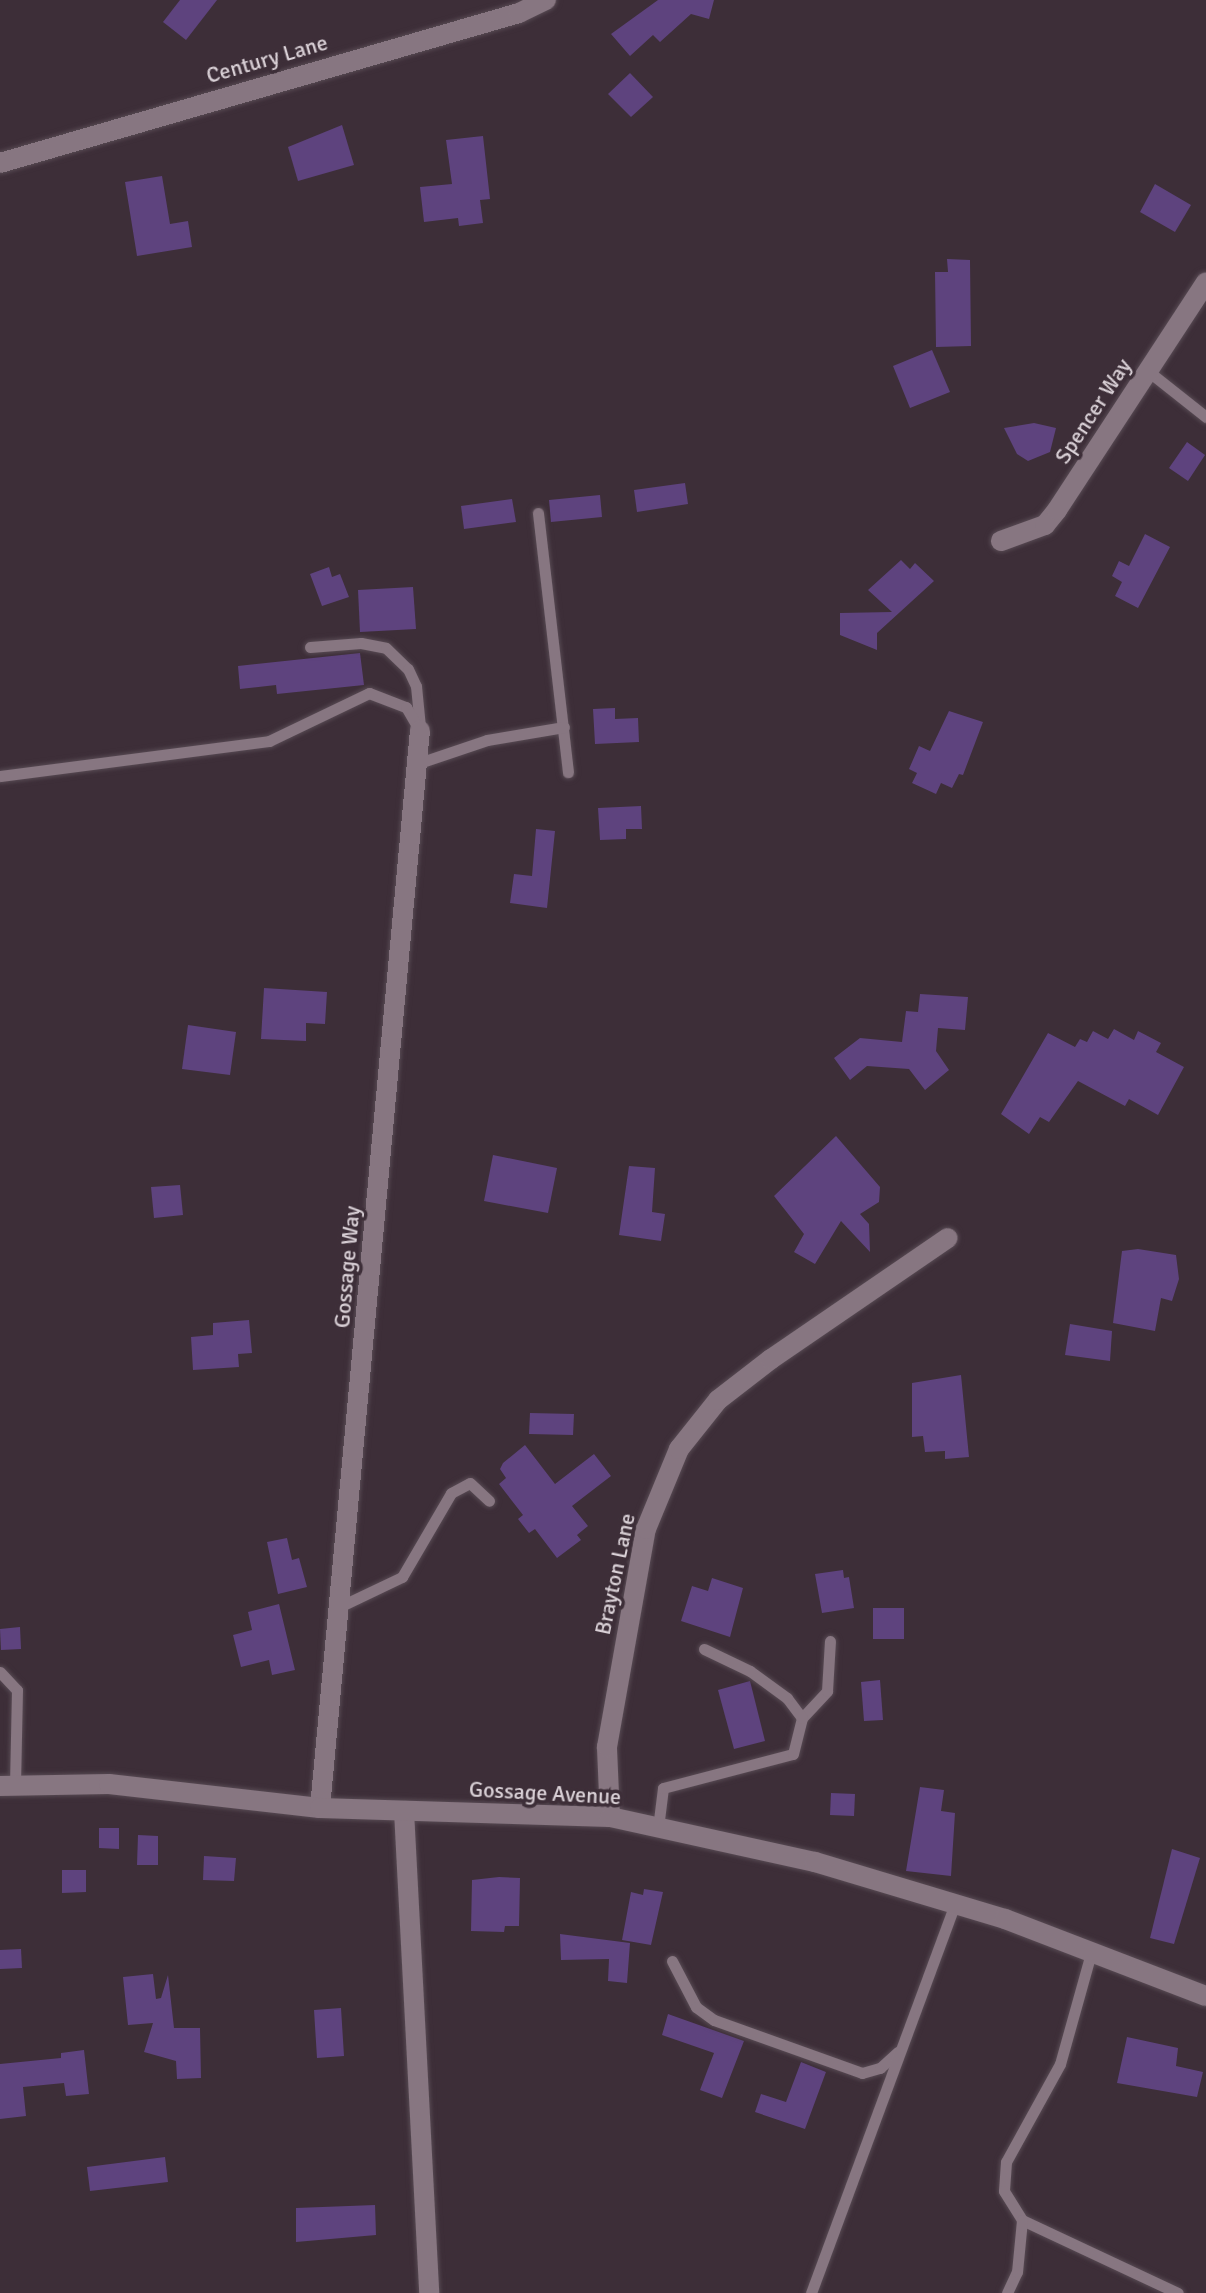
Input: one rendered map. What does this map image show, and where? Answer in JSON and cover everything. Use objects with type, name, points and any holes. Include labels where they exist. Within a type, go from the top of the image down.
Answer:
[{"type":"street","name":"Century Lane","points":[[0,163],[519,13],[546,0]]},
{"type":"street","name":"Spencer Way","points":[[1001,541],[1045,525],[1206,282]]},
{"type":"street","name":"Gossage Way","points":[[320,1808],[420,731]]},
{"type":"street","name":"Brayton Lane","points":[[610,1817],[607,1747],[646,1529],[679,1449],[718,1400],[760,1367],[847,1303],[948,1238]]},
{"type":"street","name":"Gossage Avenue","points":[[8,1786],[109,1784],[320,1808],[610,1817],[815,1862],[955,1904],[1206,1996]]},
{"type":"street","points":[[404,1811],[429,2293]]},
{"type":"lane","points":[[1148,371],[1206,417]]},
{"type":"lane","points":[[538,513],[568,772]]},
{"type":"lane","points":[[310,647],[361,643],[386,648],[408,669],[416,686],[420,731]]},
{"type":"lane","points":[[0,776],[269,741],[369,693],[406,707],[420,731]]},
{"type":"lane","points":[[419,763],[487,740],[564,727]]},
{"type":"lane","points":[[339,1607],[402,1577],[451,1493],[470,1483],[489,1501]]},
{"type":"lane","points":[[658,1828],[663,1788],[793,1754],[802,1718],[827,1691],[830,1641]]},
{"type":"lane","points":[[704,1649],[750,1671],[787,1698],[802,1718]]},
{"type":"lane","points":[[0,1672],[17,1690],[8,1786]]},
{"type":"lane","points":[[811,2293],[955,1904]]},
{"type":"lane","points":[[1091,1953],[1060,2064],[1006,2162],[1004,2191],[1022,2220],[1178,2293]]},
{"type":"lane","points":[[672,1961],[696,2007],[714,2020],[862,2073],[880,2068],[901,2049]]},
{"type":"lane","points":[[1007,2293],[1017,2272],[1022,2220]]},
{"type":"building","points":[[180,0],[217,0],[186,40],[163,22]]},
{"type":"building","points":[[658,0],[714,0],[709,19],[691,14],[660,42],[653,35],[630,56],[611,34]]},
{"type":"building","points":[[630,73],[653,97],[631,117],[608,94]]},
{"type":"building","points":[[342,125],[354,165],[298,181],[288,147]]},
{"type":"building","points":[[483,136],[490,199],[480,200],[483,223],[459,226],[458,218],[424,222],[420,187],[452,184],[446,140]]},
{"type":"building","points":[[162,176],[170,224],[188,221],[192,247],[137,256],[125,182]]},
{"type":"building","points":[[1155,184],[1191,205],[1175,232],[1140,212]]},
{"type":"building","points":[[947,259],[970,260],[971,346],[936,347],[935,272],[948,272]]},
{"type":"building","points":[[932,350],[950,392],[910,408],[893,366]]},
{"type":"building","points":[[1034,423],[1056,428],[1050,452],[1028,461],[1017,454],[1004,428]]},
{"type":"building","points":[[1187,442],[1205,455],[1188,481],[1169,468]]},
{"type":"building","points":[[685,483],[688,504],[637,512],[634,490]]},
{"type":"building","points":[[600,495],[602,517],[551,522],[549,500]]},
{"type":"building","points":[[512,499],[516,522],[464,529],[461,506]]},
{"type":"building","points":[[1145,534],[1170,547],[1138,608],[1115,596],[1122,582],[1112,576],[1119,561],[1129,566]]},
{"type":"building","points":[[901,560],[910,569],[915,563],[934,581],[877,633],[877,650],[840,635],[840,613],[892,612],[868,590]]},
{"type":"building","points":[[329,567],[332,577],[340,574],[349,597],[322,606],[310,574]]},
{"type":"building","points":[[413,587],[416,629],[360,632],[358,590]]},
{"type":"building","points":[[360,653],[364,685],[277,694],[276,685],[240,689],[238,666]]},
{"type":"building","points":[[615,708],[615,719],[638,718],[639,742],[595,744],[593,709]]},
{"type":"building","points":[[949,711],[983,722],[963,775],[959,774],[952,788],[941,783],[936,794],[912,783],[917,773],[909,769],[919,746],[930,751]]},
{"type":"building","points":[[641,806],[642,829],[626,829],[626,839],[600,840],[598,808]]},
{"type":"building","points":[[536,829],[555,831],[547,908],[510,903],[514,874],[532,876]]},
{"type":"building","points":[[264,988],[327,992],[325,1024],[306,1023],[306,1041],[261,1039]]},
{"type":"building","points":[[920,994],[968,997],[965,1030],[938,1028],[936,1051],[949,1070],[925,1090],[909,1069],[867,1066],[850,1080],[834,1058],[860,1038],[902,1042],[906,1011],[918,1012]]},
{"type":"building","points":[[188,1025],[236,1032],[230,1075],[182,1069]]},
{"type":"building","points":[[1114,1029],[1134,1040],[1138,1031],[1161,1043],[1156,1052],[1184,1067],[1158,1115],[1129,1099],[1125,1106],[1078,1081],[1049,1122],[1040,1117],[1029,1134],[1001,1114],[1048,1033],[1075,1047],[1080,1039],[1087,1042],[1093,1031],[1108,1039]]},
{"type":"building","points":[[836,1136],[880,1187],[879,1202],[860,1214],[869,1224],[870,1252],[841,1221],[815,1264],[794,1252],[804,1234],[774,1196]]},
{"type":"building","points":[[493,1155],[557,1168],[548,1213],[484,1201]]},
{"type":"building","points":[[629,1166],[655,1168],[652,1212],[665,1214],[661,1241],[619,1235]]},
{"type":"building","points":[[180,1185],[183,1215],[154,1218],[151,1187]]},
{"type":"building","points":[[1138,1249],[1176,1255],[1179,1279],[1172,1301],[1161,1298],[1155,1331],[1113,1323],[1122,1251]]},
{"type":"building","points":[[249,1320],[252,1353],[238,1354],[239,1367],[193,1370],[191,1337],[213,1335],[213,1323]]},
{"type":"building","points":[[1070,1324],[1112,1331],[1110,1361],[1065,1355]]},
{"type":"building","points":[[961,1375],[969,1457],[945,1459],[945,1451],[925,1452],[923,1436],[912,1437],[912,1383]]},
{"type":"building","points":[[530,1413],[574,1414],[573,1435],[529,1434]]},
{"type":"building","points":[[525,1445],[555,1484],[594,1454],[611,1476],[572,1506],[588,1526],[577,1535],[581,1540],[557,1558],[535,1529],[529,1533],[518,1519],[523,1515],[499,1484],[506,1478],[500,1469],[503,1463]]},
{"type":"building","points":[[287,1538],[292,1560],[299,1558],[307,1587],[278,1594],[267,1542]]},
{"type":"building","points":[[843,1570],[844,1578],[849,1577],[854,1608],[822,1613],[815,1574]]},
{"type":"building","points":[[712,1578],[743,1588],[730,1637],[681,1621],[692,1586],[708,1591]]},
{"type":"building","points":[[279,1604],[295,1670],[272,1675],[269,1660],[241,1667],[233,1635],[252,1630],[248,1612]]},
{"type":"building","points":[[873,1608],[904,1608],[904,1639],[873,1639]]},
{"type":"building","points":[[20,1627],[21,1649],[1,1650],[0,1629]]},
{"type":"building","points":[[880,1680],[883,1720],[864,1721],[861,1682]]},
{"type":"building","points":[[750,1681],[765,1741],[734,1749],[718,1690]]},
{"type":"building","points":[[920,1787],[944,1790],[941,1811],[955,1813],[951,1876],[906,1871]]},
{"type":"building","points":[[831,1793],[855,1794],[854,1816],[830,1815]]},
{"type":"building","points":[[99,1828],[119,1828],[119,1849],[99,1848]]},
{"type":"building","points":[[138,1835],[158,1836],[158,1865],[137,1865]]},
{"type":"building","points":[[1172,1849],[1200,1858],[1174,1944],[1150,1938]]},
{"type":"building","points":[[204,1856],[236,1858],[234,1881],[203,1880]]},
{"type":"building","points":[[62,1870],[86,1870],[86,1892],[62,1893]]},
{"type":"building","points":[[520,1878],[519,1926],[505,1926],[504,1932],[471,1931],[472,1880]]},
{"type":"building","points":[[644,1889],[663,1892],[651,1945],[622,1940],[631,1892],[643,1895]]},
{"type":"building","points":[[560,1934],[630,1943],[627,1983],[608,1981],[609,1959],[561,1960]]},
{"type":"building","points":[[21,1949],[22,1968],[0,1969],[0,1950]]},
{"type":"building","points":[[153,1974],[156,1999],[161,1998],[168,1975],[174,2028],[200,2028],[201,2078],[177,2079],[176,2061],[144,2052],[153,2023],[128,2025],[123,1977]]},
{"type":"building","points":[[341,2008],[344,2056],[317,2058],[314,2010]]},
{"type":"building","points":[[668,2014],[744,2041],[722,2098],[700,2090],[714,2053],[662,2035]]},
{"type":"building","points":[[1127,2037],[1178,2048],[1176,2066],[1203,2072],[1197,2097],[1117,2083]]},
{"type":"building","points":[[84,2050],[89,2094],[66,2096],[64,2083],[23,2087],[26,2116],[0,2119],[0,2064],[61,2058],[61,2053]]},
{"type":"building","points":[[801,2062],[826,2072],[805,2129],[755,2112],[761,2094],[786,2102]]},
{"type":"building","points":[[165,2157],[168,2182],[90,2191],[87,2167]]},
{"type":"building","points":[[375,2205],[376,2235],[296,2242],[296,2208]]}]
